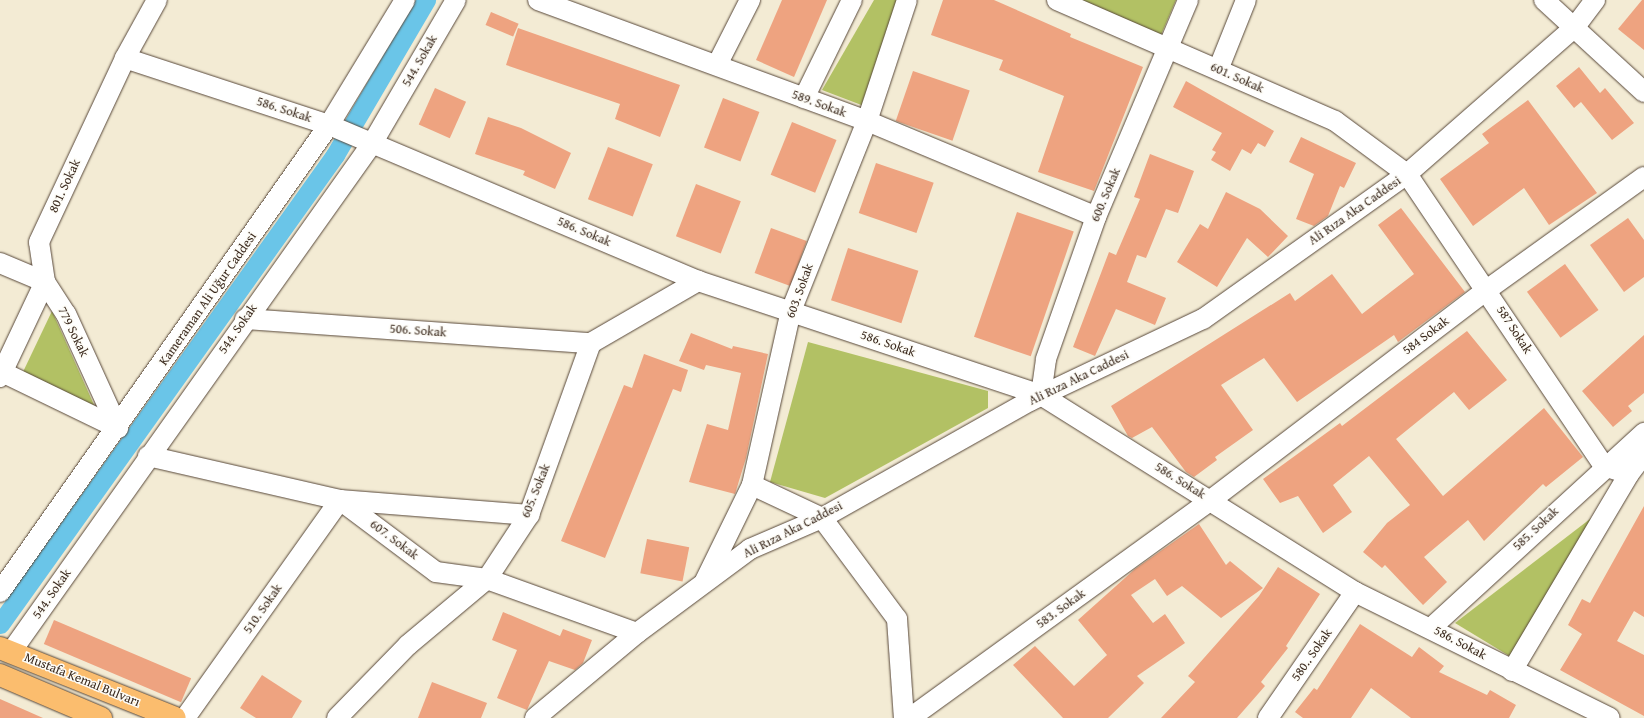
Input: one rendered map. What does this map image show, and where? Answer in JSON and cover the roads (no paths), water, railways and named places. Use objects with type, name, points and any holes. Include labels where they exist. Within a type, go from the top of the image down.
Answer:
[{"type":"main road","name":"Mustafa Kemal Bulvarı","points":[[6,650],[175,718]]},
{"type":"main road","name":"Mustafa Kemal Bulvarı","points":[[0,675],[102,718]]},
{"type":"street","name":"801. Sokak","points":[[45,282],[39,242],[125,58],[157,0]]},
{"type":"street","name":"Kameraman Ali Uğur Caddesi","points":[[0,592],[118,428],[329,125],[405,0]]},
{"type":"street","name":"544. Sokak","points":[[6,650],[148,456],[373,142],[456,0]]},
{"type":"street","name":"589. Sokak","points":[[538,0],[867,121],[1096,217]]},
{"type":"street","points":[[717,66],[750,0]]},
{"type":"street","points":[[804,98],[852,0]]},
{"type":"street","name":"603. Sokak","points":[[703,584],[752,485],[791,311],[867,121],[907,0]]},
{"type":"street","name":"601. Sokak","points":[[1057,0],[1335,121],[1407,174]]},
{"type":"street","name":"600. Sokak","points":[[1042,395],[1046,359],[1096,217],[1169,48],[1188,0]]},
{"type":"street","points":[[1218,70],[1246,0]]},
{"type":"street","points":[[1544,0],[1644,92]]},
{"type":"street","name":"Ali Rıza Aka Caddesi","points":[[535,718],[557,712],[637,633],[750,549],[822,518],[1042,395],[1203,319],[1407,174],[1574,28],[1595,0]]},
{"type":"street","name":"586. Sokak","points":[[125,58],[329,125],[373,142],[698,281],[1042,395],[1355,592],[1431,628],[1512,671],[1575,710],[1610,718]]},
{"type":"street","name":"587 Sokak","points":[[1407,174],[1488,289],[1604,466]]},
{"type":"street","name":"584 Sokak","points":[[1211,500],[1488,289],[1644,177]]},
{"type":"street","points":[[0,263],[45,282],[1,375],[118,428]]},
{"type":"street","points":[[591,343],[698,281]]},
{"type":"street","name":"779 Sokak","points":[[45,282],[66,314],[118,428]]},
{"type":"street","name":"506. Sokak","points":[[245,319],[591,343]]},
{"type":"street","name":"605. Sokak","points":[[337,718],[408,645],[486,578],[529,515],[591,343]]},
{"type":"street","name":"585. Sokak","points":[[1431,628],[1604,466],[1644,433]]},
{"type":"street","points":[[1512,671],[1629,474],[1644,454]]},
{"type":"street","name":"607. Sokak","points":[[148,456],[340,500],[436,572],[486,578],[637,633]]},
{"type":"street","points":[[1604,466],[1629,474]]},
{"type":"street","points":[[752,485],[822,518],[897,619],[904,718]]},
{"type":"street","points":[[340,500],[529,515]]},
{"type":"street","name":"510. Sokak","points":[[185,718],[340,500]]},
{"type":"street","name":"583. Sokak","points":[[910,718],[1211,500]]},
{"type":"street","name":"580.. Sokak","points":[[1268,718],[1355,592]]},
{"type":"waterway","points":[[0,624],[335,155],[426,0]]}]
